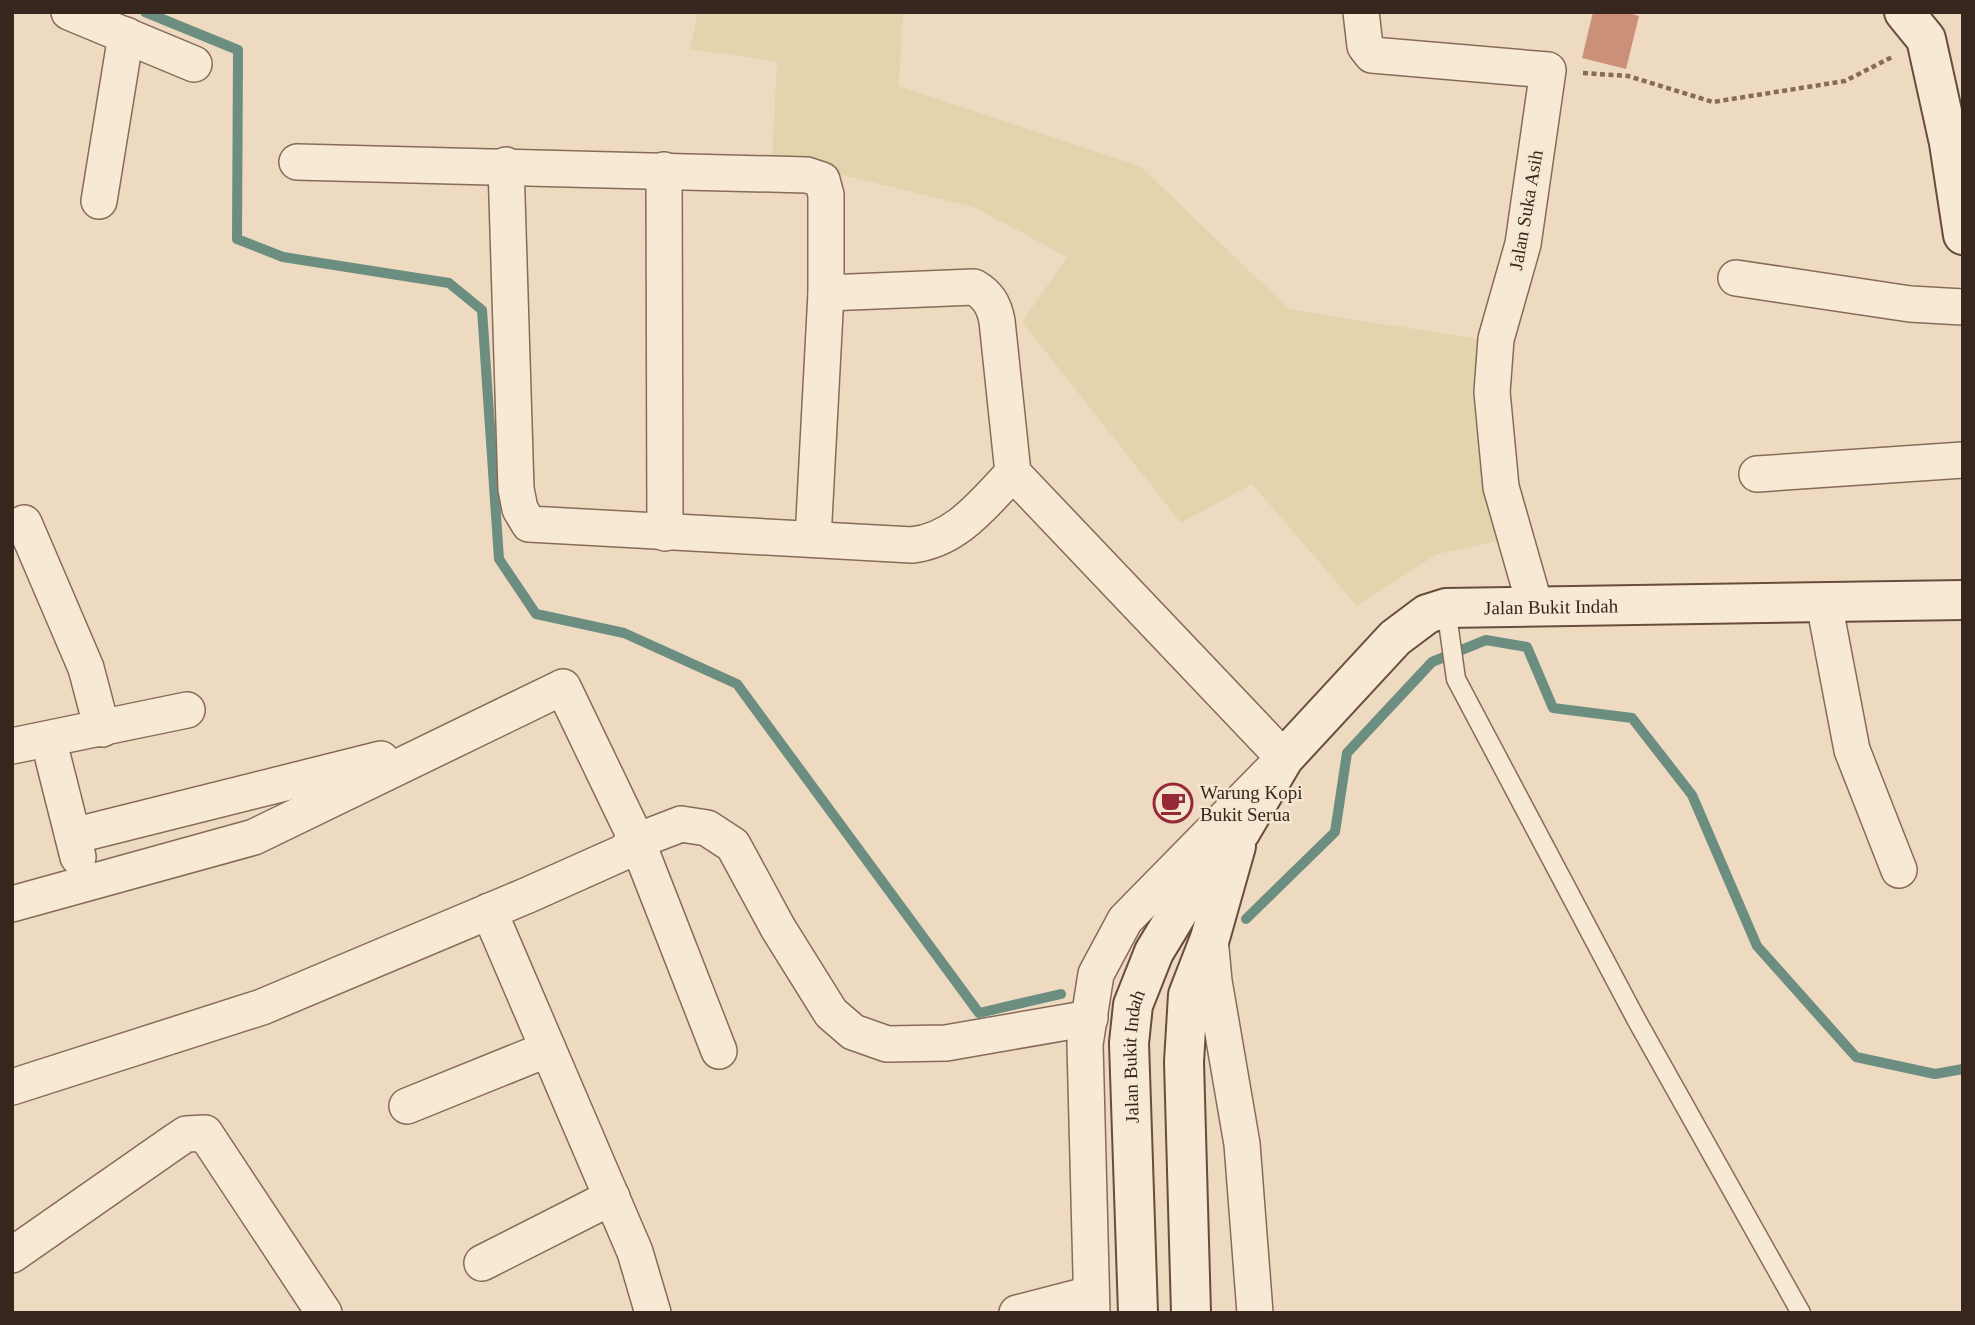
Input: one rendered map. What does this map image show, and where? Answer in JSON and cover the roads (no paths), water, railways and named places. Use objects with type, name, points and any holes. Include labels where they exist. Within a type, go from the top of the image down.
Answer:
[{"type":"main road","points":[[1914,21],[1949,143],[1963,235]]},
{"type":"main road","name":"Jalan Bukit Indah","points":[[1138,1313],[1130,1096],[1133,1005],[1153,952],[1184,901],[1241,831],[1284,758],[1395,638],[1427,614],[1448,623],[1535,606],[1963,600]]},
{"type":"main road","name":"Jalan Bukit Indah","points":[[1191,1313],[1184,1062],[1188,995],[1210,938],[1241,831]]},
{"type":"street","points":[[69,12],[194,64]]},
{"type":"street","name":"Jalan Suka Asih","points":[[1362,12],[1365,46],[1373,55],[1548,70],[1524,244],[1496,340],[1492,392],[1501,487],[1535,606]]},
{"type":"street","points":[[99,201],[126,35]]},
{"type":"street","points":[[297,162],[664,170],[807,175],[822,180],[825,195],[826,293],[813,539]]},
{"type":"street","points":[[506,165],[516,489],[520,509],[529,524],[536,527],[924,544],[967,522],[1013,472]]},
{"type":"street","points":[[664,170],[665,533]]},
{"type":"street","points":[[1736,278],[1910,304],[1963,307]]},
{"type":"street","points":[[826,293],[974,287],[984,293],[995,310],[997,321],[1013,472],[1284,758],[1125,920],[1097,974],[1085,1044],[1091,1303],[1017,1313]]},
{"type":"street","points":[[1757,474],[1963,460]]},
{"type":"street","points":[[24,523],[86,668],[102,729]]},
{"type":"street","points":[[1824,603],[1852,750],[1899,870]]},
{"type":"street","points":[[12,904],[254,837],[563,687],[637,841],[719,1051]]},
{"type":"street","points":[[12,746],[187,710]]},
{"type":"street","points":[[73,836],[451,741]]},
{"type":"street","points":[[53,758],[84,884]]},
{"type":"street","points":[[12,1087],[262,1007],[622,853],[637,841],[681,824],[707,828],[733,845],[831,1013],[853,1032],[887,1044],[946,1043],[1090,1018]]},
{"type":"street","points":[[489,911],[635,1252],[653,1313]]},
{"type":"street","points":[[1210,938],[1214,981],[1242,1143],[1255,1313]]},
{"type":"street","points":[[407,1107],[548,1049]]},
{"type":"street","points":[[12,1255],[186,1134],[205,1133],[324,1313]]},
{"type":"street","points":[[482,1263],[612,1197]]},
{"type":"lane","points":[[1448,623],[1457,678],[1636,1018],[1801,1313]]},
{"type":"waterway","points":[[145,12],[238,50],[237,239],[283,257],[449,283],[482,310],[499,559],[536,614],[624,633],[737,684],[979,1013],[1061,994]]},
{"type":"waterway","points":[[1246,919],[1335,832],[1347,753],[1432,662],[1486,640],[1527,647],[1553,708],[1632,718],[1692,795],[1757,946],[1856,1057],[1935,1074],[1963,1069]]},
{"type":"place","name":"Warung Kopi Bukit Serua","points":[[1173,803]]}]
